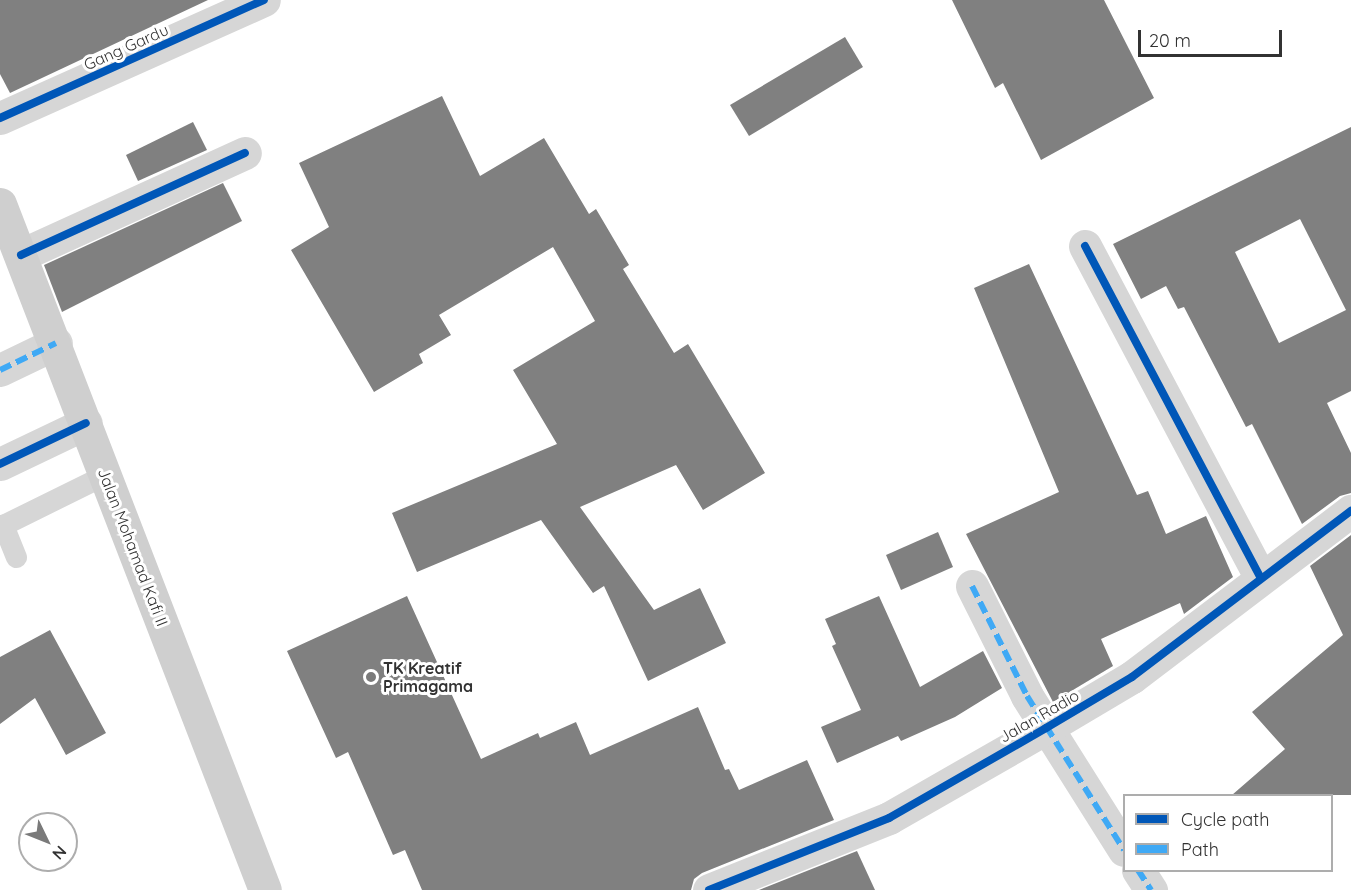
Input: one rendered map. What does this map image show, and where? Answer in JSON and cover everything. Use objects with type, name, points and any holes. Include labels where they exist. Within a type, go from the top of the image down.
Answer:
[{"type":"main road","name":"Jalan Mohamad Kafi II","points":[[0,204],[21,255],[46,348],[93,481],[265,890]]},
{"type":"street","name":"Gang Gardu","points":[[0,118],[264,0]]},
{"type":"street","points":[[21,255],[245,153]]},
{"type":"street","points":[[1085,246],[1260,577]]},
{"type":"street","points":[[0,370],[46,348]]},
{"type":"street","points":[[9,459],[73,428]]},
{"type":"street","name":"Jalan Radio","points":[[709,890],[889,818],[1046,728],[1131,677],[1351,510]]},
{"type":"street","points":[[972,586],[1046,728],[1123,847]]},
{"type":"street","points":[[1139,872],[1151,890]]},
{"type":"lane","points":[[16,558],[3,525],[93,481]]},
{"type":"building","points":[[0,0],[208,0],[10,93],[0,74]]},
{"type":"building","points":[[952,0],[1104,0],[1154,98],[1041,160],[1003,83],[995,88]]},
{"type":"building","points":[[845,37],[863,67],[749,136],[730,105]]},
{"type":"building","points":[[442,96],[480,176],[544,138],[589,214],[596,209],[629,265],[623,269],[674,353],[688,344],[765,473],[703,510],[676,465],[580,507],[654,610],[700,588],[726,643],[648,681],[604,586],[593,593],[541,520],[417,572],[392,513],[557,444],[513,370],[595,321],[553,247],[439,315],[451,335],[419,354],[423,363],[374,392],[291,250],[329,227],[299,163]]},
{"type":"building","points":[[193,122],[207,150],[138,181],[126,155]]},
{"type":"building","points":[[1351,127],[1351,391],[1327,403],[1351,453],[1351,493],[1340,496],[1302,524],[1252,424],[1246,427],[1184,307],[1178,309],[1166,286],[1141,299],[1113,244]],"holes":[[[1300,219],[1346,310],[1279,343],[1235,252]]]},
{"type":"building","points":[[223,183],[242,221],[62,312],[44,265]]},
{"type":"building","points":[[1029,264],[1137,495],[1148,491],[1166,534],[1206,516],[1233,577],[1184,614],[1180,603],[1101,639],[1113,666],[1053,702],[966,534],[1059,492],[974,288]]},
{"type":"building","points":[[938,532],[953,567],[901,590],[886,555]]},
{"type":"building","points":[[1351,535],[1351,795],[1233,794],[1285,749],[1252,712],[1343,635],[1310,566]]},
{"type":"building","points":[[407,596],[481,759],[538,733],[540,738],[576,722],[590,755],[698,707],[725,770],[729,769],[739,790],[807,760],[834,820],[702,873],[694,879],[691,890],[422,890],[405,850],[393,855],[348,752],[336,758],[287,651]]},
{"type":"building","points":[[879,596],[920,687],[983,651],[1002,688],[955,717],[901,741],[898,736],[837,763],[821,727],[861,710],[832,646],[836,644],[825,619]]},
{"type":"building","points":[[50,630],[106,733],[66,755],[35,698],[0,724],[0,657]]},
{"type":"building","points":[[857,851],[875,890],[759,890]]},
{"type":"marked path","points":[[0,370],[56,343]]},
{"type":"marked path","points":[[972,586],[1027,696],[1123,848]]},
{"type":"marked path","points":[[1139,872],[1151,890]]},
{"type":"cycle path","points":[[0,118],[264,0]]},
{"type":"cycle path","points":[[21,255],[245,153]]},
{"type":"cycle path","points":[[1085,246],[1260,577]]},
{"type":"cycle path","points":[[0,464],[86,423]]},
{"type":"cycle path","points":[[709,890],[889,818],[1046,728],[1132,677],[1351,511]]},
{"type":"place","name":"TK Kreatif Primagama","points":[[371,677]]}]
